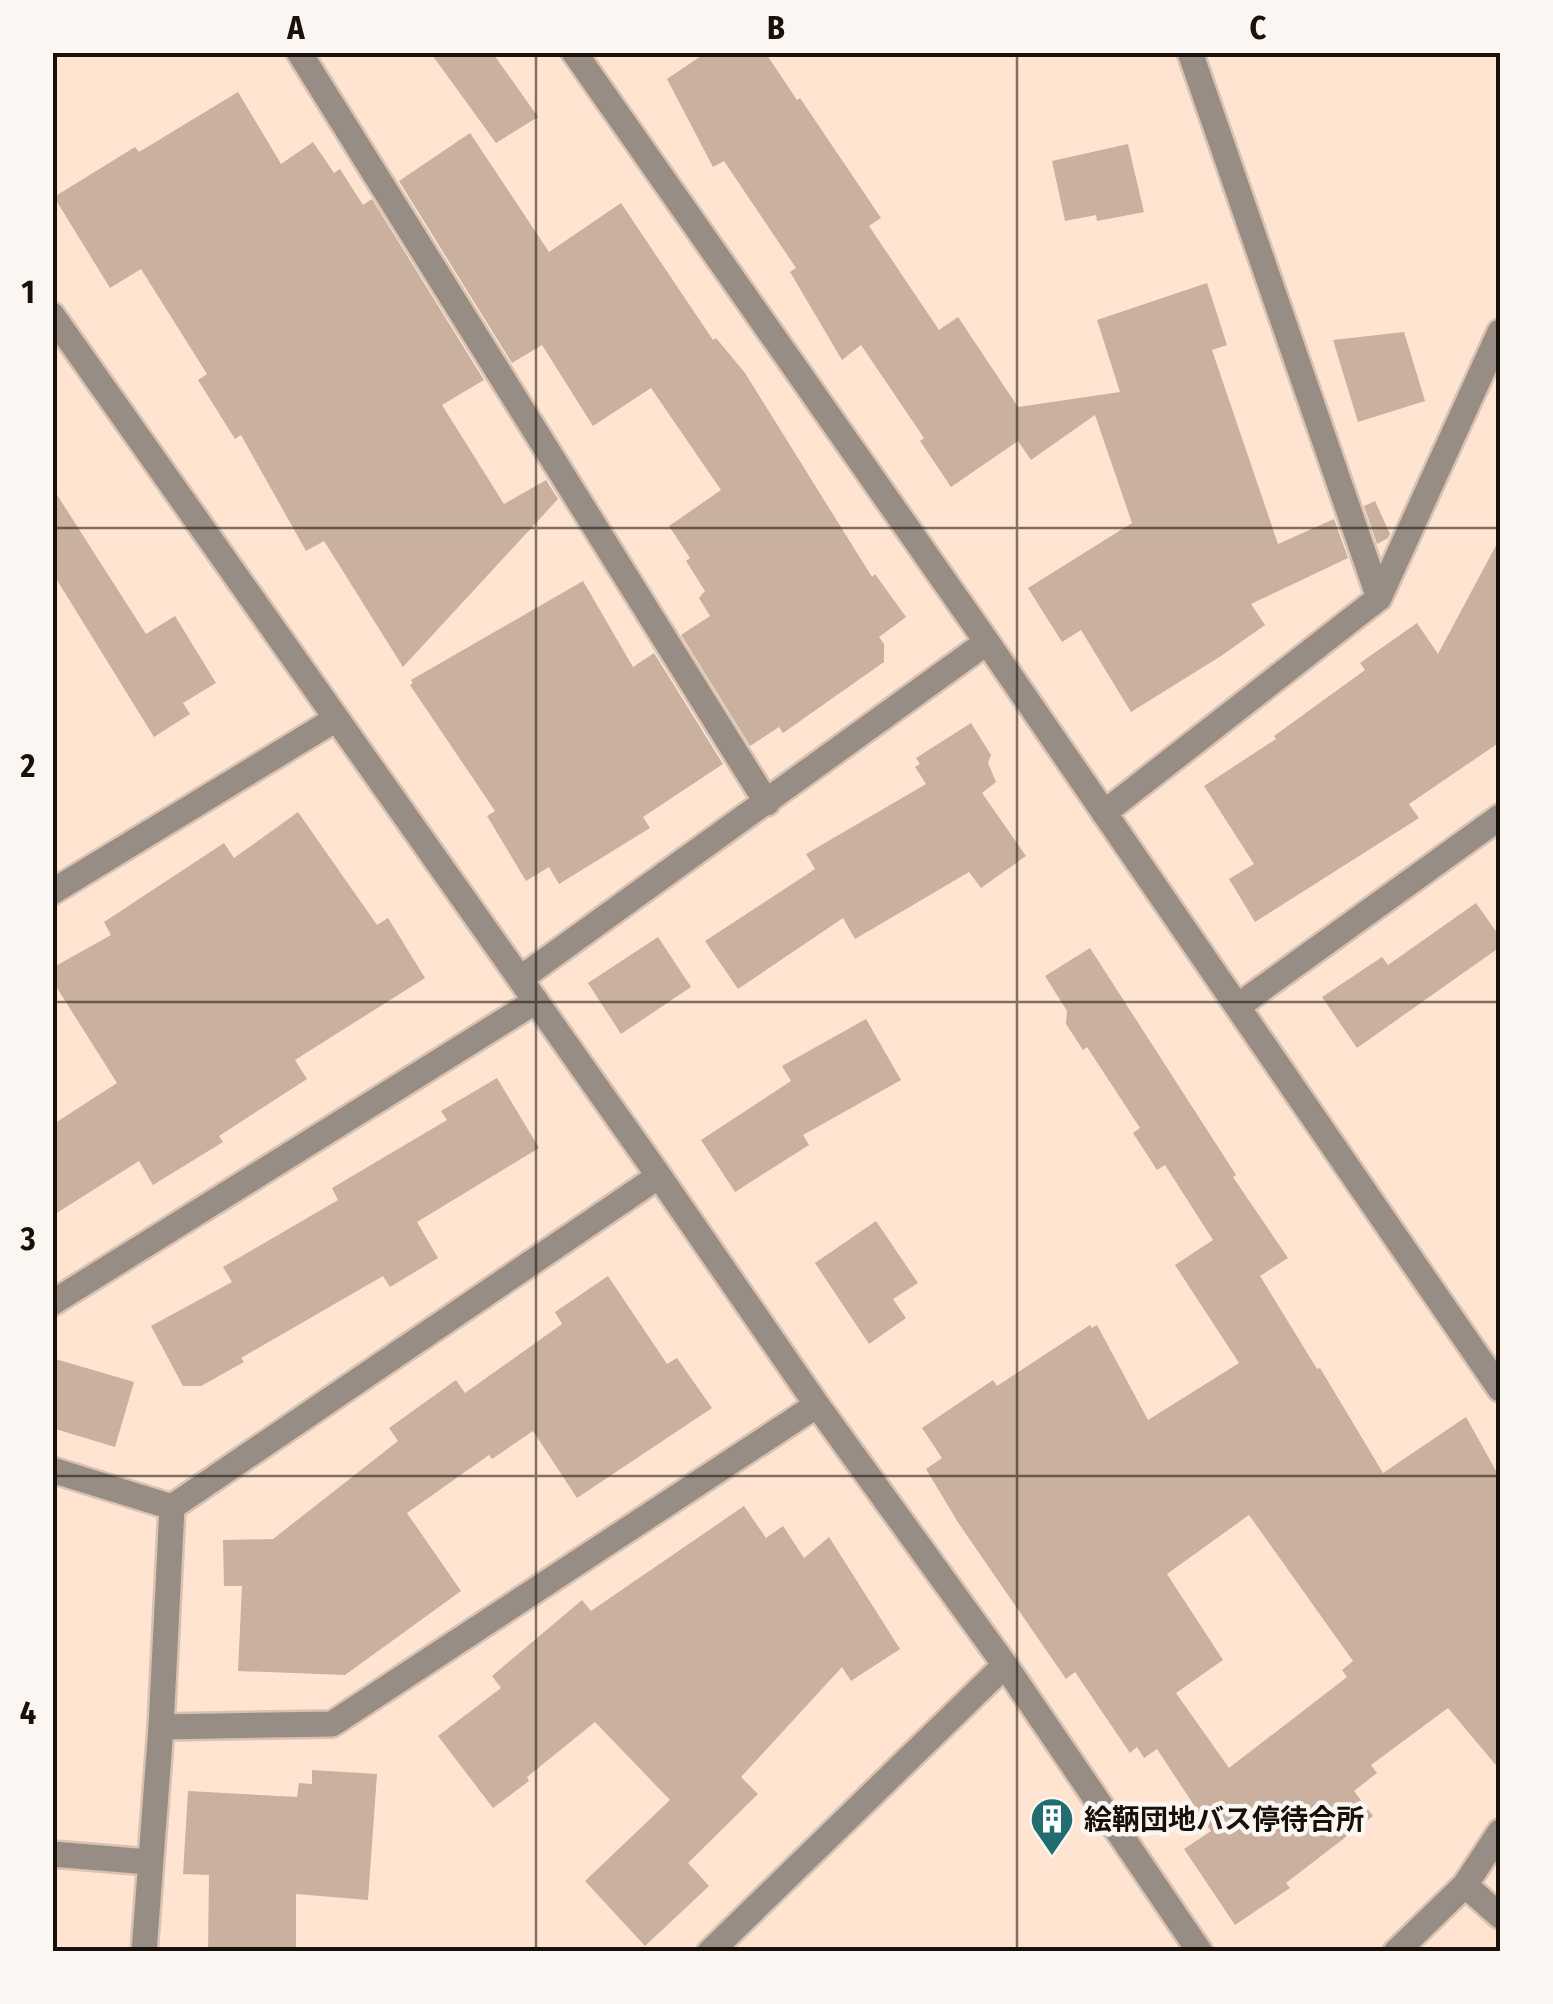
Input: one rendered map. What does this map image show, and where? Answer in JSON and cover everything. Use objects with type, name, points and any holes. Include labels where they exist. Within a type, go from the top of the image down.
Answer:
[{"type":"street","points":[[299,52],[767,803]]},
{"type":"street","points":[[574,52],[1496,1373]]},
{"type":"street","points":[[1190,52],[1380,598]]},
{"type":"street","points":[[57,330],[1005,1665],[1200,1952]]},
{"type":"street","points":[[1104,813],[1380,598],[1500,332]]},
{"type":"street","points":[[520,979],[988,642]]},
{"type":"street","points":[[52,892],[336,719]]},
{"type":"street","points":[[1238,1006],[1500,817]]},
{"type":"street","points":[[52,1303],[536,1001]]},
{"type":"street","points":[[172,1507],[659,1176]]},
{"type":"street","points":[[161,1727],[332,1724],[818,1405]]},
{"type":"street","points":[[52,1470],[172,1507]]},
{"type":"street","points":[[144,1952],[172,1507]]},
{"type":"street","points":[[710,1952],[1005,1665]]},
{"type":"street","points":[[1396,1952],[1464,1885],[1500,1832]]},
{"type":"street","points":[[52,1854],[149,1862]]},
{"type":"street","points":[[1464,1885],[1500,1916]]},
{"type":"building","points":[[430,52],[492,52],[538,117],[496,143]]},
{"type":"building","points":[[707,52],[765,52],[881,218],[869,226],[939,330],[958,317],[1018,407],[1120,392],[1097,320],[1207,283],[1227,345],[1212,350],[1278,544],[1334,519],[1348,558],[1251,604],[1265,625],[1131,712],[1081,630],[1062,642],[1028,588],[1132,523],[1095,415],[1031,460],[1018,441],[951,487],[920,441],[924,438],[861,345],[842,360],[790,272],[796,268],[724,161],[713,167],[667,79]]},
{"type":"building","points":[[238,92],[281,164],[313,142],[334,173],[340,169],[363,205],[372,199],[484,380],[442,405],[504,504],[546,480],[558,499],[403,667],[324,541],[306,551],[241,435],[235,439],[198,380],[207,374],[141,269],[110,288],[54,197],[135,147],[139,152]]},
{"type":"building","points":[[470,133],[549,252],[621,203],[713,340],[716,338],[745,373],[872,577],[875,574],[906,617],[879,637],[884,644],[884,662],[783,733],[779,727],[750,746],[681,635],[710,616],[699,598],[705,591],[686,561],[690,558],[669,526],[721,490],[651,388],[593,426],[542,345],[512,363],[399,181]]},
{"type":"building","points":[[1128,144],[1144,212],[1097,221],[1096,215],[1065,221],[1052,161]]},
{"type":"building","points":[[1404,332],[1425,401],[1358,422],[1333,340]]},
{"type":"building","points":[[52,487],[146,634],[175,616],[216,683],[183,703],[190,714],[154,737],[52,572]]},
{"type":"building","points":[[1375,501],[1390,534],[1377,544],[1364,506]]},
{"type":"building","points":[[1500,538],[1500,742],[1409,804],[1419,818],[1255,922],[1229,879],[1254,864],[1204,786],[1276,739],[1274,736],[1365,670],[1360,663],[1417,623],[1438,654]]},
{"type":"building","points":[[583,581],[633,667],[654,653],[723,764],[643,817],[650,828],[559,884],[549,867],[526,881],[487,816],[495,811],[410,685],[411,680]]},
{"type":"building","points":[[971,723],[991,755],[988,763],[996,782],[982,793],[1026,856],[981,888],[969,872],[855,939],[843,918],[738,989],[705,941],[815,869],[806,854],[926,784],[915,767],[920,764],[916,758]]},
{"type":"building","points":[[298,812],[377,925],[388,918],[425,978],[295,1060],[307,1079],[219,1136],[223,1142],[153,1185],[139,1161],[52,1216],[52,1125],[117,1083],[52,980],[52,968],[111,935],[104,922],[224,843],[234,858]]},
{"type":"building","points":[[1476,903],[1500,937],[1500,947],[1357,1048],[1322,997],[1382,957],[1388,965]]},
{"type":"building","points":[[658,937],[691,987],[621,1034],[588,983]]},
{"type":"building","points":[[1090,948],[1288,1258],[1260,1276],[1383,1473],[1466,1417],[1500,1478],[1500,1770],[1448,1708],[1371,1765],[1377,1773],[1354,1791],[1373,1816],[1286,1883],[1290,1888],[1235,1925],[1184,1849],[1211,1831],[1157,1749],[1144,1758],[1137,1747],[1130,1753],[1075,1672],[1066,1679],[959,1524],[926,1469],[942,1458],[922,1428],[993,1380],[997,1386],[1090,1325],[1097,1325],[1148,1420],[1239,1363],[1175,1265],[1213,1240],[1165,1165],[1157,1170],[1133,1133],[1140,1128],[1087,1047],[1083,1050],[1066,1024],[1067,1011],[1045,976]],"holes":[[[1249,1515],[1353,1661],[1342,1670],[1347,1677],[1229,1768],[1176,1693],[1223,1660],[1167,1574]]]},
{"type":"building","points":[[866,1019],[901,1080],[803,1135],[809,1145],[735,1192],[701,1140],[791,1081],[782,1066]]},
{"type":"building","points":[[497,1078],[539,1148],[417,1222],[438,1258],[390,1287],[383,1276],[241,1358],[244,1362],[201,1386],[183,1386],[151,1326],[232,1282],[223,1267],[338,1200],[332,1188],[447,1120],[441,1111]]},
{"type":"building","points":[[876,1221],[918,1283],[893,1299],[906,1318],[869,1344],[815,1263]]},
{"type":"building","points":[[608,1276],[667,1364],[677,1358],[712,1408],[577,1498],[533,1431],[492,1459],[489,1455],[407,1513],[461,1591],[345,1675],[238,1671],[242,1586],[224,1586],[223,1540],[273,1539],[398,1441],[389,1428],[456,1380],[465,1393],[562,1324],[555,1312]]},
{"type":"building","points":[[52,1358],[134,1382],[115,1447],[52,1428]]},
{"type":"building","points":[[744,1506],[766,1538],[783,1526],[804,1558],[829,1537],[900,1649],[851,1681],[842,1667],[741,1777],[758,1794],[688,1863],[709,1886],[645,1946],[585,1881],[670,1800],[595,1722],[493,1808],[438,1736],[501,1688],[492,1676],[582,1600],[591,1611]]},
{"type":"building","points":[[312,1770],[377,1774],[368,1900],[296,1894],[296,1952],[208,1952],[209,1875],[183,1874],[188,1791],[297,1797],[299,1783],[312,1784]]},
{"type":"place","name":"絵鞆団地バス停待合所","points":[[1052,1857]]}]
